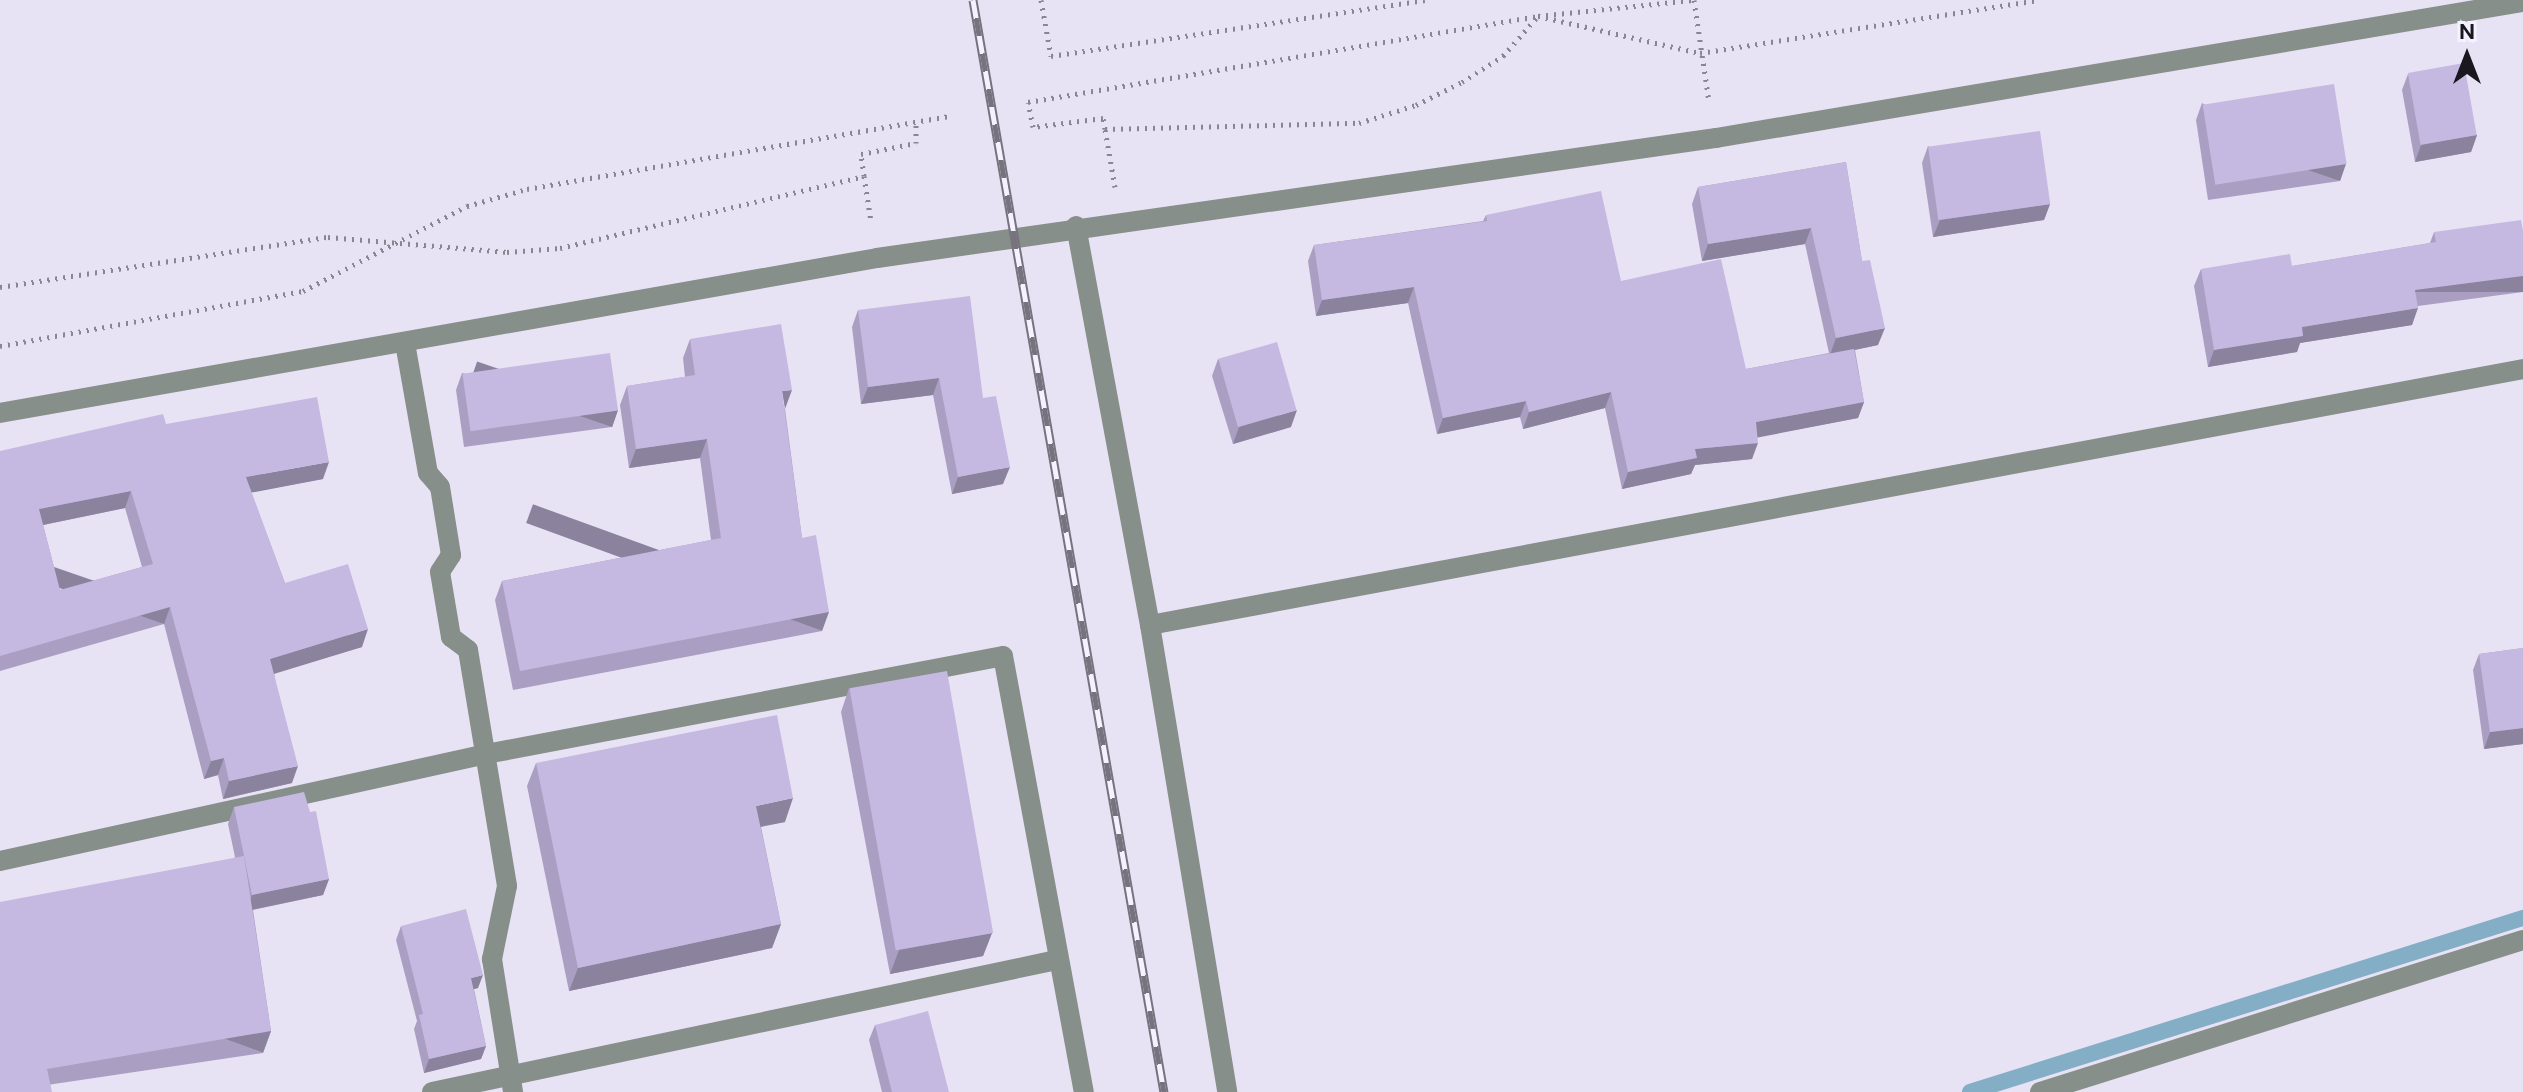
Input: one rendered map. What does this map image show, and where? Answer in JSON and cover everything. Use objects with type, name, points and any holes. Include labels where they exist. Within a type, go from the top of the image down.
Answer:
[{"type":"street","points":[[0,413],[877,258],[1076,226],[1716,138],[2523,2]]},
{"type":"street","points":[[1076,226],[1150,625],[1227,1092]]},
{"type":"street","points":[[405,343],[428,473],[440,487],[451,555],[440,572],[451,637],[468,650],[507,886],[492,959],[511,1084]]},
{"type":"street","points":[[1150,625],[2523,369]]},
{"type":"street","points":[[0,861],[486,754],[1003,656],[1057,960],[1084,1092]]},
{"type":"street","points":[[2040,1092],[2523,940]]},
{"type":"street","points":[[432,1092],[511,1084],[1057,960]]},
{"type":"path","points":[[1041,0],[1051,56],[1425,0]]},
{"type":"path","points":[[1120,220],[1103,118],[1033,127],[1028,102],[1538,16],[1693,0],[1716,138]]},
{"type":"path","points":[[1538,16],[1700,53],[2037,0]]},
{"type":"path","points":[[1105,129],[1359,123],[1416,105],[1462,82],[1503,56],[1538,16]]},
{"type":"path","points":[[0,346],[303,291],[397,246],[467,206],[527,189],[951,116]]},
{"type":"path","points":[[877,258],[861,154],[916,143],[916,122]]},
{"type":"path","points":[[0,287],[328,237],[397,246],[507,252],[560,248],[864,176]]},
{"type":"building","points":[[2464,63],[2477,135],[2421,145],[2408,73]]},
{"type":"building","points":[[2334,84],[2347,164],[2215,185],[2203,105]]},
{"type":"building","points":[[2040,131],[2050,204],[1938,220],[1928,147]]},
{"type":"building","points":[[1846,162],[1862,261],[1870,260],[1885,328],[1836,338],[1811,228],[1708,244],[1698,187]]},
{"type":"building","points":[[1601,191],[1621,281],[1721,259],[1746,369],[1854,349],[1864,402],[1756,422],[1758,443],[1695,449],[1697,458],[1628,472],[1611,392],[1529,412],[1526,401],[1443,418],[1414,287],[1322,300],[1314,245],[1487,221],[1486,215]]},
{"type":"building","points":[[2521,220],[2523,276],[2415,290],[2418,308],[2302,327],[2303,336],[2214,350],[2201,269],[2290,254],[2292,266],[2436,242],[2434,232]]},
{"type":"building","points":[[970,296],[983,398],[996,396],[1010,467],[958,477],[939,378],[868,387],[858,310]]},
{"type":"building","points":[[781,324],[792,390],[782,391],[802,538],[816,535],[829,612],[520,671],[502,581],[721,538],[707,439],[636,449],[627,386],[695,375],[690,339]]},
{"type":"building","points":[[1277,342],[1297,410],[1238,427],[1218,359]]},
{"type":"building","points":[[610,353],[618,410],[471,431],[462,374]]},
{"type":"building","points":[[317,397],[329,462],[246,477],[285,583],[348,564],[368,629],[270,659],[298,766],[229,781],[224,758],[211,761],[170,607],[0,656],[0,451],[163,414],[166,424]],"holes":[[[131,491],[153,564],[60,590],[39,509]]]},
{"type":"building","points":[[2523,648],[2523,728],[2490,732],[2479,654]]},
{"type":"building","points":[[947,671],[993,933],[896,950],[850,688]]},
{"type":"building","points":[[777,715],[793,798],[756,806],[781,924],[578,968],[536,763]]},
{"type":"building","points":[[304,792],[310,812],[316,811],[329,879],[252,895],[234,807]]},
{"type":"building","points":[[244,856],[271,1031],[47,1069],[52,1092],[0,1092],[0,902]]},
{"type":"building","points":[[466,909],[483,975],[471,978],[486,1046],[429,1059],[419,1015],[423,1014],[401,926]]},
{"type":"building","points":[[928,1011],[949,1092],[892,1092],[875,1025]]},
{"type":"waterway","points":[[1970,1092],[2523,918]]},
{"type":"railway","points":[[973,0],[1164,1092]]}]
